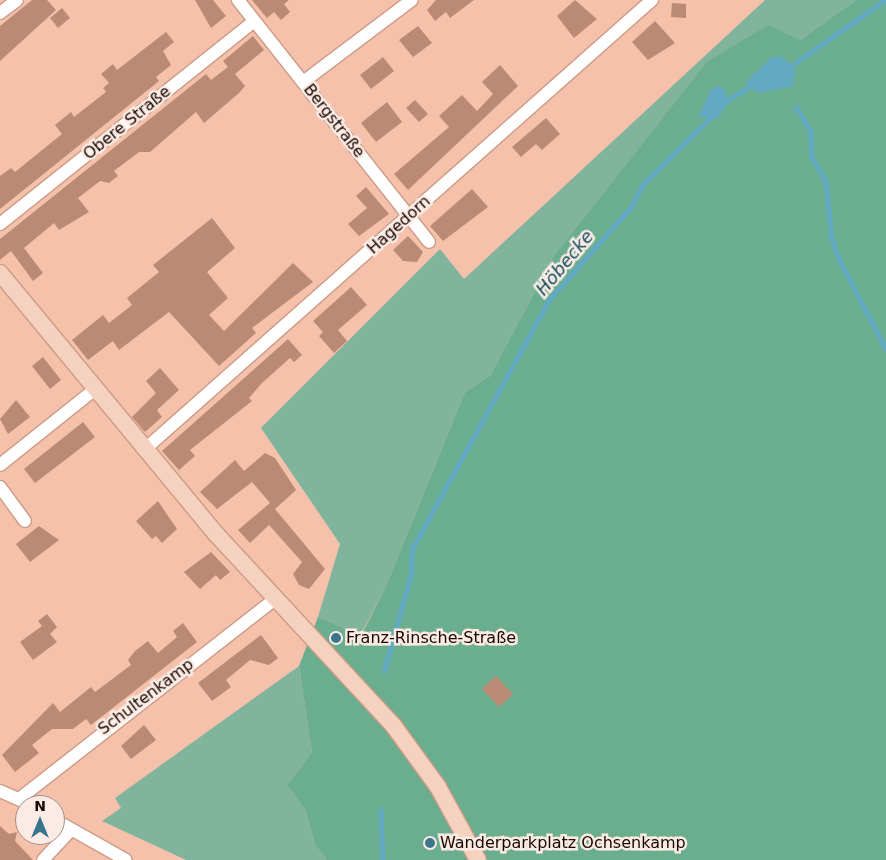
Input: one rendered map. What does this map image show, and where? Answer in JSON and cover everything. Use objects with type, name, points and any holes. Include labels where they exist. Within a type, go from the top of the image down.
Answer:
[{"type":"street","points":[[0,13],[17,0]]},
{"type":"street","name":"Bergstraße","points":[[238,0],[429,242]]},
{"type":"street","points":[[304,82],[412,0]]},
{"type":"street","name":"Hagedorn","points":[[144,450],[652,0]]},
{"type":"street","name":"Obere Straße","points":[[0,224],[254,21]]},
{"type":"street","points":[[0,273],[144,450],[393,725],[446,800],[478,860]]},
{"type":"street","points":[[0,465],[94,390]]},
{"type":"street","points":[[0,487],[25,521]]},
{"type":"street","name":"Schultenkamp","points":[[34,795],[276,598]]},
{"type":"street","points":[[0,791],[15,798]]},
{"type":"street","points":[[65,826],[126,860]]},
{"type":"street","points":[[43,860],[71,830]]},
{"type":"green space","points":[[765,0],[856,0],[800,40],[552,259],[490,376],[465,392],[386,586],[360,636],[318,617],[340,544],[261,428],[440,249],[464,279]]},
{"type":"green space","points":[[856,0],[886,0],[886,860],[327,860],[315,845],[306,811],[287,785],[312,752],[299,666],[318,617],[361,636],[386,586],[465,392],[490,376],[552,259],[707,62],[768,25],[800,40]]},
{"type":"green space","points":[[299,666],[312,752],[287,785],[306,811],[315,845],[327,860],[186,860],[102,821],[121,808],[115,798]]},
{"type":"water","points":[[772,57],[783,57],[795,70],[793,86],[758,93],[746,82]]},
{"type":"water","points":[[719,86],[725,90],[728,103],[718,118],[698,117],[712,88]]},
{"type":"building","points":[[32,0],[47,0],[56,10],[0,61],[0,26]]},
{"type":"building","points":[[195,0],[213,0],[226,16],[211,28]]},
{"type":"building","points":[[252,0],[289,0],[284,4],[290,12],[281,20],[274,12],[267,18]]},
{"type":"building","points":[[436,0],[474,0],[450,18],[446,12],[435,21],[427,10]]},
{"type":"building","points":[[575,0],[597,19],[574,38],[557,16]]},
{"type":"building","points":[[672,3],[686,4],[686,18],[671,17]]},
{"type":"building","points":[[62,8],[70,18],[58,28],[50,18]]},
{"type":"building","points":[[655,21],[675,43],[648,60],[632,42]]},
{"type":"building","points":[[418,26],[432,43],[413,57],[399,40]]},
{"type":"building","points":[[166,32],[174,42],[163,51],[171,65],[156,77],[159,81],[0,209],[0,176],[11,168],[15,172],[62,134],[55,125],[71,112],[74,117],[106,92],[103,88],[109,83],[101,74],[113,64],[117,70]]},
{"type":"building","points":[[253,36],[264,50],[235,74],[245,86],[239,93],[204,123],[196,112],[150,152],[139,152],[114,171],[118,176],[109,183],[100,181],[78,198],[89,212],[59,230],[54,223],[24,248],[43,273],[33,281],[11,251],[0,260],[0,239],[206,74],[211,80],[228,67],[223,61]]},
{"type":"building","points":[[383,57],[394,71],[371,89],[360,75]]},
{"type":"building","points":[[500,65],[518,86],[408,190],[394,174],[449,127],[439,116],[462,95],[477,111],[493,94],[482,82]]},
{"type":"building","points":[[415,100],[428,114],[419,122],[406,108]]},
{"type":"building","points":[[387,102],[402,122],[376,142],[361,123]]},
{"type":"building","points":[[546,118],[560,134],[542,150],[536,144],[521,157],[512,147]]},
{"type":"building","points":[[366,187],[389,214],[359,236],[348,224],[367,208],[356,196]]},
{"type":"building","points":[[472,189],[488,207],[443,241],[430,226]]},
{"type":"building","points":[[212,218],[235,248],[207,272],[228,298],[209,315],[224,331],[293,263],[313,282],[252,328],[256,333],[219,366],[169,312],[119,350],[113,341],[88,360],[72,340],[103,315],[109,323],[132,305],[127,298],[159,272],[153,265]]},
{"type":"building","points":[[408,236],[423,252],[417,262],[403,261],[393,250]]},
{"type":"building","points":[[351,287],[367,305],[338,330],[347,341],[334,353],[319,336],[323,332],[313,321]]},
{"type":"building","points":[[288,339],[302,355],[294,362],[290,358],[262,383],[249,398],[252,401],[190,450],[195,456],[179,470],[162,451]]},
{"type":"building","points":[[43,357],[61,380],[50,389],[32,366]]},
{"type":"building","points":[[160,368],[179,390],[157,410],[162,417],[145,432],[132,417],[156,393],[146,381]]},
{"type":"building","points":[[16,400],[30,417],[8,434],[0,419]]},
{"type":"building","points":[[83,422],[95,437],[35,483],[24,469]]},
{"type":"building","points":[[265,453],[275,458],[296,490],[275,509],[325,569],[309,589],[299,585],[293,574],[302,562],[269,525],[250,543],[238,530],[270,503],[252,482],[217,509],[200,492],[235,460],[244,471]]},
{"type":"building","points":[[158,501],[177,529],[162,543],[156,536],[152,539],[136,521]]},
{"type":"building","points":[[39,526],[59,540],[30,562],[16,544]]},
{"type":"building","points":[[211,552],[230,572],[220,580],[216,575],[200,589],[184,572]]},
{"type":"building","points":[[47,614],[57,627],[50,634],[57,642],[33,660],[20,642],[42,626],[38,621]]},
{"type":"building","points":[[183,623],[197,642],[91,725],[86,719],[73,729],[52,729],[32,745],[39,753],[15,772],[2,755],[53,703],[60,712],[91,687],[95,692],[131,665],[128,660],[135,651],[148,641],[158,653],[177,637],[173,631]]},
{"type":"building","points":[[261,635],[278,658],[269,665],[250,660],[226,680],[231,687],[212,701],[198,683]]},
{"type":"building","points":[[496,676],[513,694],[499,707],[482,689]]},
{"type":"building","points":[[144,725],[156,740],[131,759],[121,746]]},
{"type":"building","points":[[0,826],[9,834],[15,832],[15,845],[19,845],[33,860],[0,860]]},
{"type":"waterway","name":"Höbecke","points":[[788,68],[885,0]]},
{"type":"waterway","name":"Höbecke","points":[[723,103],[754,84]]},
{"type":"waterway","points":[[796,107],[811,131],[812,157],[826,181],[832,239],[840,261],[886,349]]},
{"type":"waterway","name":"Höbecke","points":[[384,671],[411,574],[412,549],[549,300],[631,207],[643,184],[715,113]]},
{"type":"waterway","name":"Höbecke","points":[[381,810],[383,860]]},
{"type":"place","name":"Franz-Rinsche-Straße","points":[[336,638]]},
{"type":"place","name":"Wanderparkplatz Ochsenkamp","points":[[430,843]]}]
